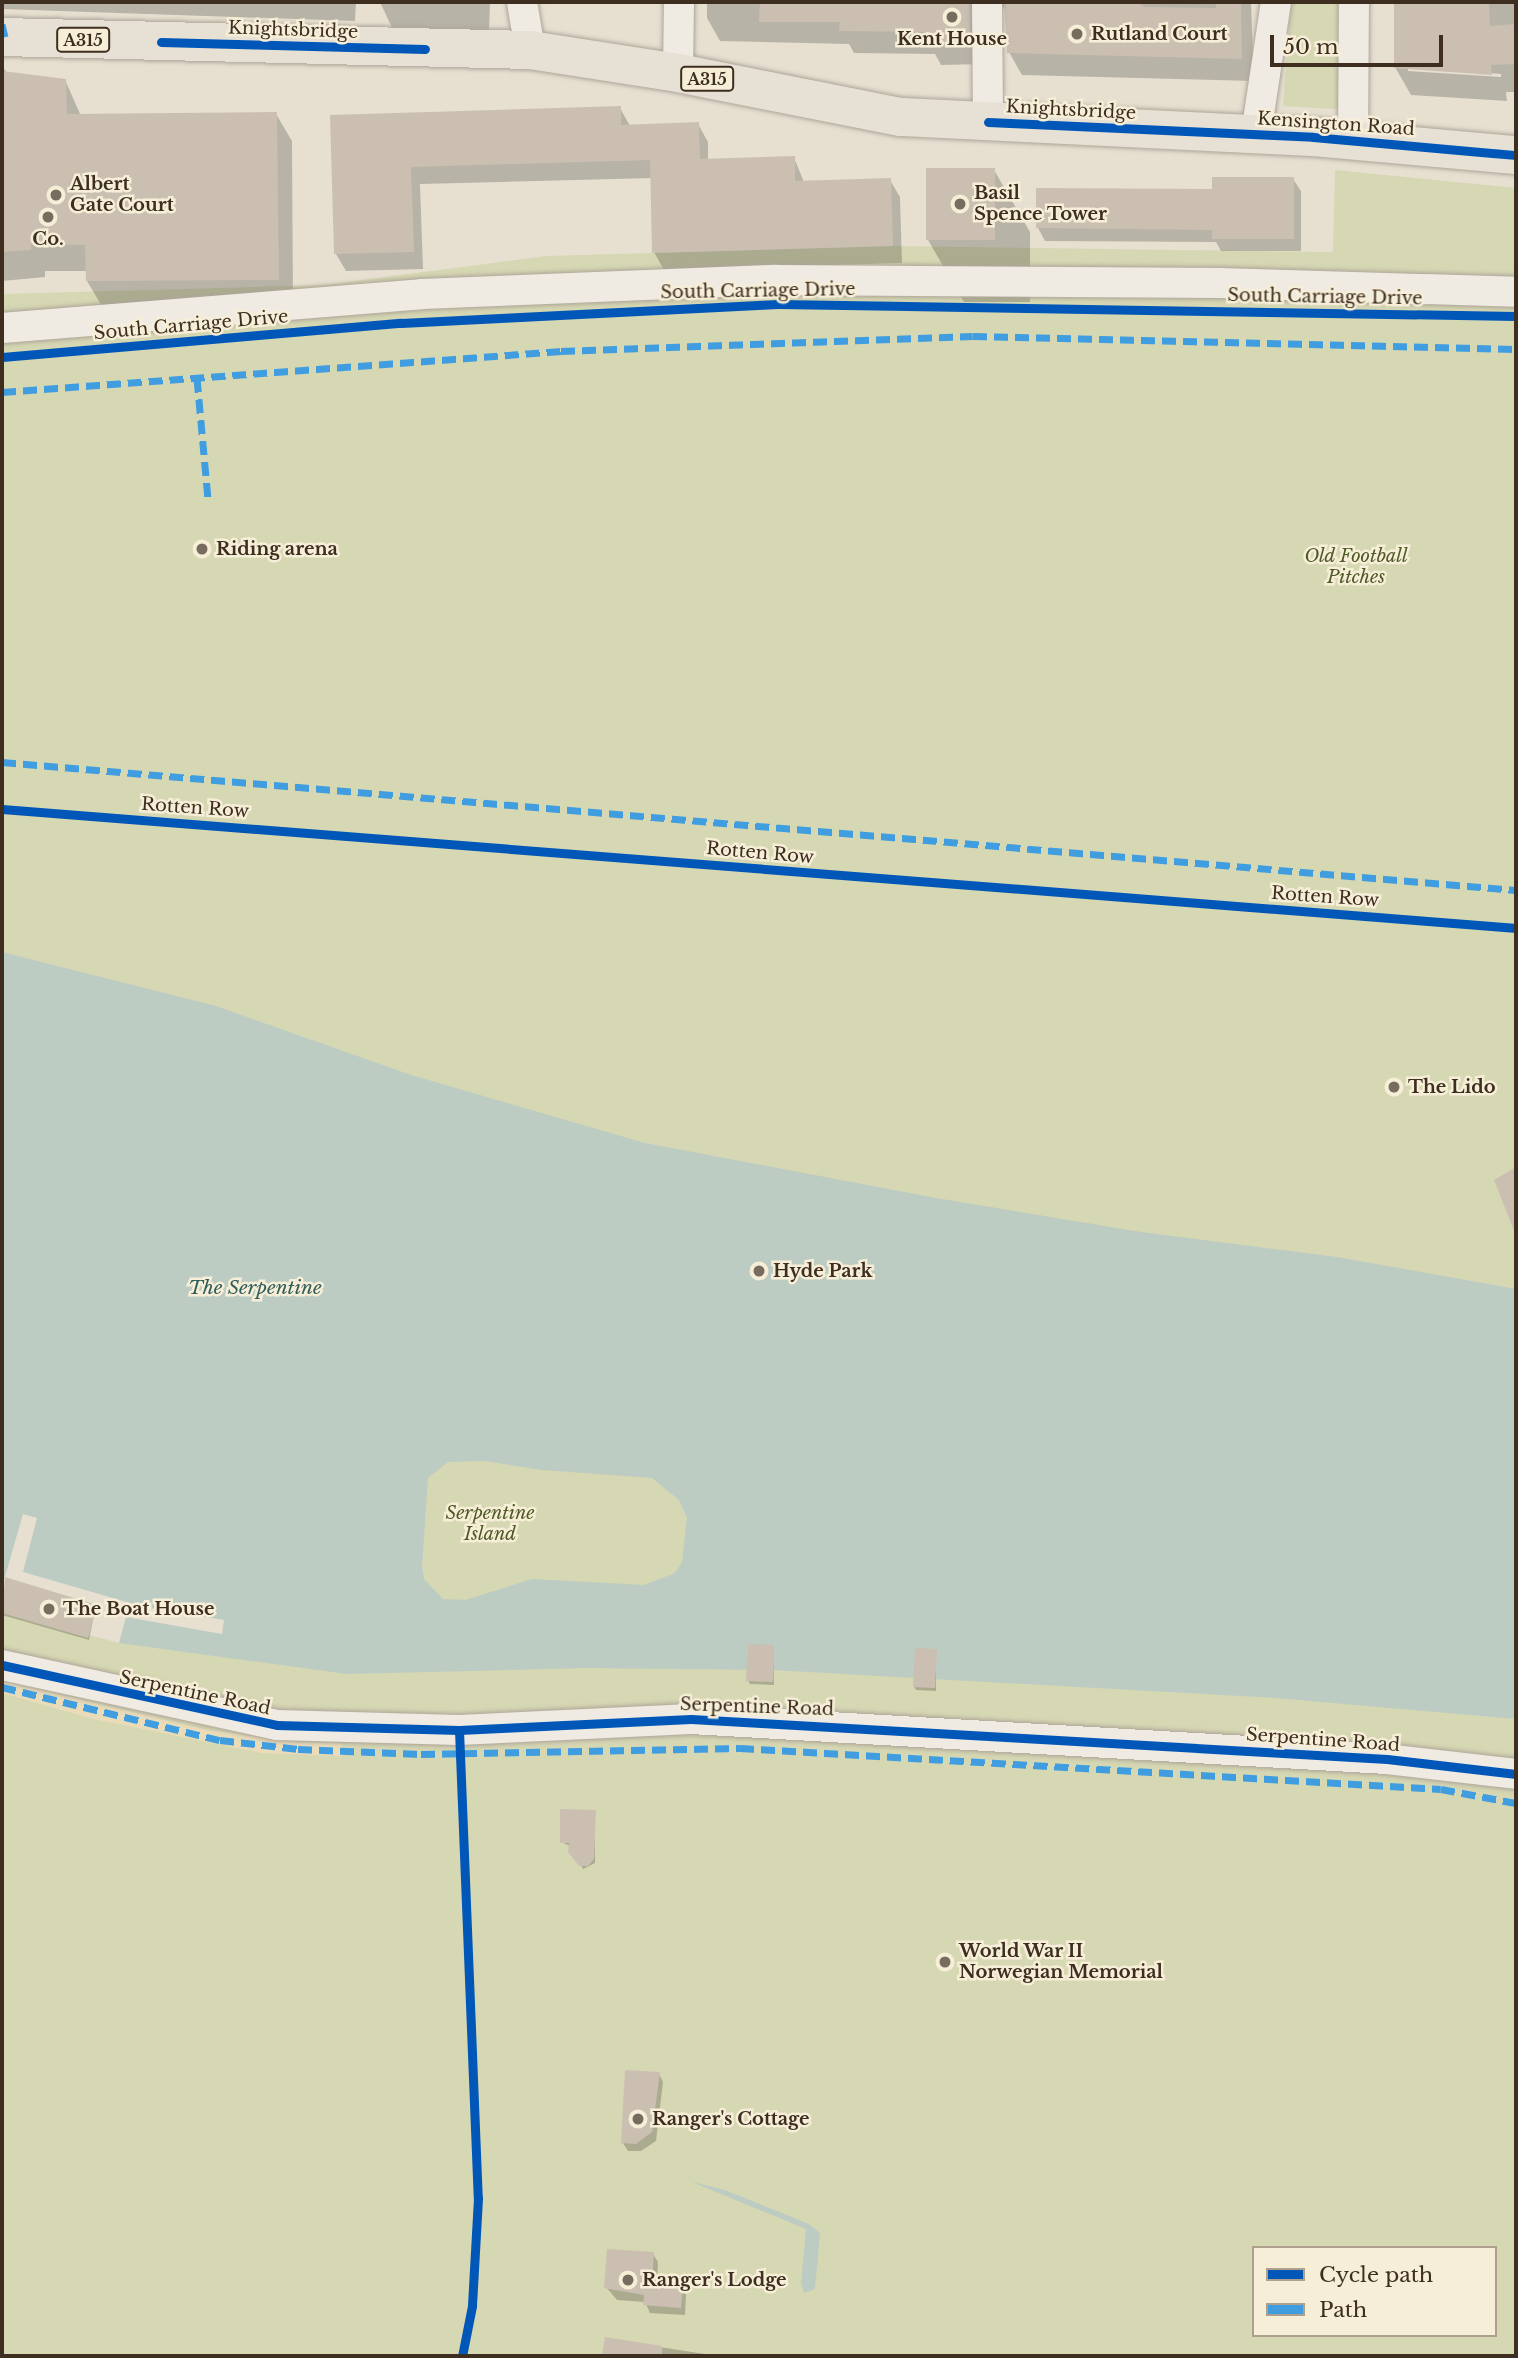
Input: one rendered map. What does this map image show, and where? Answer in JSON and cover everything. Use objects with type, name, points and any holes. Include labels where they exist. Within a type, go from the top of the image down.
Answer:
[{"type":"main road","name":"Knightsbridge","points":[[3,33],[530,50],[678,73],[855,110],[988,122],[1152,129]]},
{"type":"main road","name":"Kensington Road","points":[[1152,129],[1353,139],[1516,155]]},
{"type":"street","points":[[522,2],[530,50]]},
{"type":"street","points":[[678,73],[679,2]]},
{"type":"street","points":[[987,2],[988,122]]},
{"type":"street","points":[[1256,134],[1276,2]]},
{"type":"street","points":[[1353,139],[1354,2]]},
{"type":"street","name":"South Carriage Drive","points":[[2,328],[422,294],[708,282],[1220,284],[1516,292]]},
{"type":"street","name":"Serpentine Road","points":[[2,1665],[277,1726],[459,1730],[691,1719],[1387,1759],[1516,1773]]},
{"type":"green space","points":[[1291,2],[1340,2],[1350,110],[1283,106]]},
{"type":"green space","name":"Hyde Park","points":[[1335,170],[1516,188],[1516,2356],[2,2356],[2,294],[323,285],[546,256],[893,246],[1333,252]]},
{"type":"sand","points":[[2,1681],[207,1730],[301,1743],[342,1743],[343,1756],[262,1753],[93,1719],[2,1693]]},
{"type":"water","name":"The Serpentine","points":[[2,952],[216,1006],[411,1075],[645,1143],[936,1198],[1141,1232],[1337,1257],[1516,1289],[1516,1719],[1275,1698],[773,1670],[587,1668],[347,1674],[119,1643],[2,1613]],"holes":[[[485,1461],[542,1470],[652,1478],[679,1500],[687,1518],[682,1562],[675,1573],[644,1585],[532,1579],[465,1600],[443,1599],[424,1579],[422,1567],[428,1478],[448,1462]]]},
{"type":"water","points":[[692,2182],[725,2190],[809,2224],[820,2233],[815,2289],[804,2293],[801,2283],[806,2229]]},
{"type":"pier","points":[[23,1514],[37,1518],[23,1572],[144,1607],[224,1620],[222,1634],[126,1617],[119,1643],[2,1613],[2,1587]]},
{"type":"building","points":[[760,2],[970,2],[970,42],[926,42],[926,32],[839,31],[840,22],[759,22]]},
{"type":"building","points":[[1004,2],[1135,2],[1146,7],[1216,8],[1216,2],[1241,2],[1242,59],[1007,53]]},
{"type":"building","points":[[1394,2],[1489,2],[1490,26],[1516,24],[1516,64],[1491,65],[1492,75],[1394,68]]},
{"type":"building","points":[[2,71],[66,79],[67,114],[277,112],[279,280],[86,281],[85,245],[31,244],[31,250],[2,252]]},
{"type":"building","points":[[621,106],[621,125],[699,122],[700,159],[795,156],[795,181],[891,178],[893,246],[652,253],[650,160],[411,167],[414,252],[334,254],[330,115]]},
{"type":"building","name":"Basil Spence Tower","points":[[926,168],[995,168],[995,240],[926,240]]},
{"type":"building","points":[[1212,177],[1294,177],[1294,239],[1212,239],[1212,230],[1036,228],[1036,188],[1212,189]]},
{"type":"building","points":[[1516,1167],[1516,1233],[1515,1233],[1494,1180]]},
{"type":"building","name":"The Boat House","points":[[5,1577],[97,1605],[88,1638],[2,1613]]},
{"type":"building","points":[[748,1644],[774,1645],[773,1682],[746,1681]]},
{"type":"building","points":[[915,1648],[937,1649],[935,1688],[913,1687]]},
{"type":"building","points":[[560,1809],[596,1810],[594,1859],[588,1866],[579,1866],[568,1852],[569,1843],[560,1843]]},
{"type":"building","name":"Ranger's Cottage","points":[[625,2070],[660,2072],[652,2132],[636,2144],[621,2143]]},
{"type":"building","name":"Ranger's Lodge","points":[[607,2249],[654,2252],[652,2283],[683,2285],[681,2308],[643,2305],[644,2295],[604,2288]]},
{"type":"building","points":[[605,2337],[662,2346],[662,2356],[602,2356]]},
{"type":"marked path","points":[[2,24],[5,37]]},
{"type":"marked path","points":[[2,392],[561,351],[973,336],[1516,349]]},
{"type":"marked path","points":[[197,378],[208,498]]},
{"type":"marked path","points":[[2,762],[1516,890]]},
{"type":"marked path","points":[[2,1687],[220,1740],[298,1749],[421,1754],[740,1748],[1441,1789],[1516,1803]]},
{"type":"cycle path","points":[[161,42],[425,49]]},
{"type":"cycle path","points":[[988,122],[1313,137],[1516,155]]},
{"type":"cycle path","points":[[2,357],[401,323],[778,304],[1516,316]]},
{"type":"cycle path","name":"Rotten Row","points":[[2,809],[1516,928]]},
{"type":"cycle path","points":[[2,1665],[277,1725],[459,1730],[691,1719],[1387,1759],[1516,1774]]},
{"type":"cycle path","points":[[459,1730],[478,2198],[472,2306],[462,2356]]},
{"type":"place","name":"Kent House","points":[[952,17]]},
{"type":"place","name":"Rutland Court","points":[[1077,34]]},
{"type":"place","name":"Albert Gate Court","points":[[56,195]]},
{"type":"place","name":"Basil Spence Tower","points":[[960,204]]},
{"type":"place","name":"Co.","points":[[48,217]]},
{"type":"place","name":"Riding arena","points":[[202,549]]},
{"type":"place","name":"The Lido","points":[[1394,1087]]},
{"type":"place","name":"Hyde Park","points":[[759,1271]]},
{"type":"place","name":"The Boat House","points":[[49,1609]]},
{"type":"place","name":"World War II Norwegian Memorial","points":[[945,1962]]},
{"type":"place","name":"Ranger's Cottage","points":[[638,2119]]},
{"type":"place","name":"Ranger's Lodge","points":[[628,2280]]},
{"type":"park label","name":"Old Football Pitches","points":[[1356,567]]},
{"type":"park label","name":"Serpentine Island","points":[[490,1524]]}]
